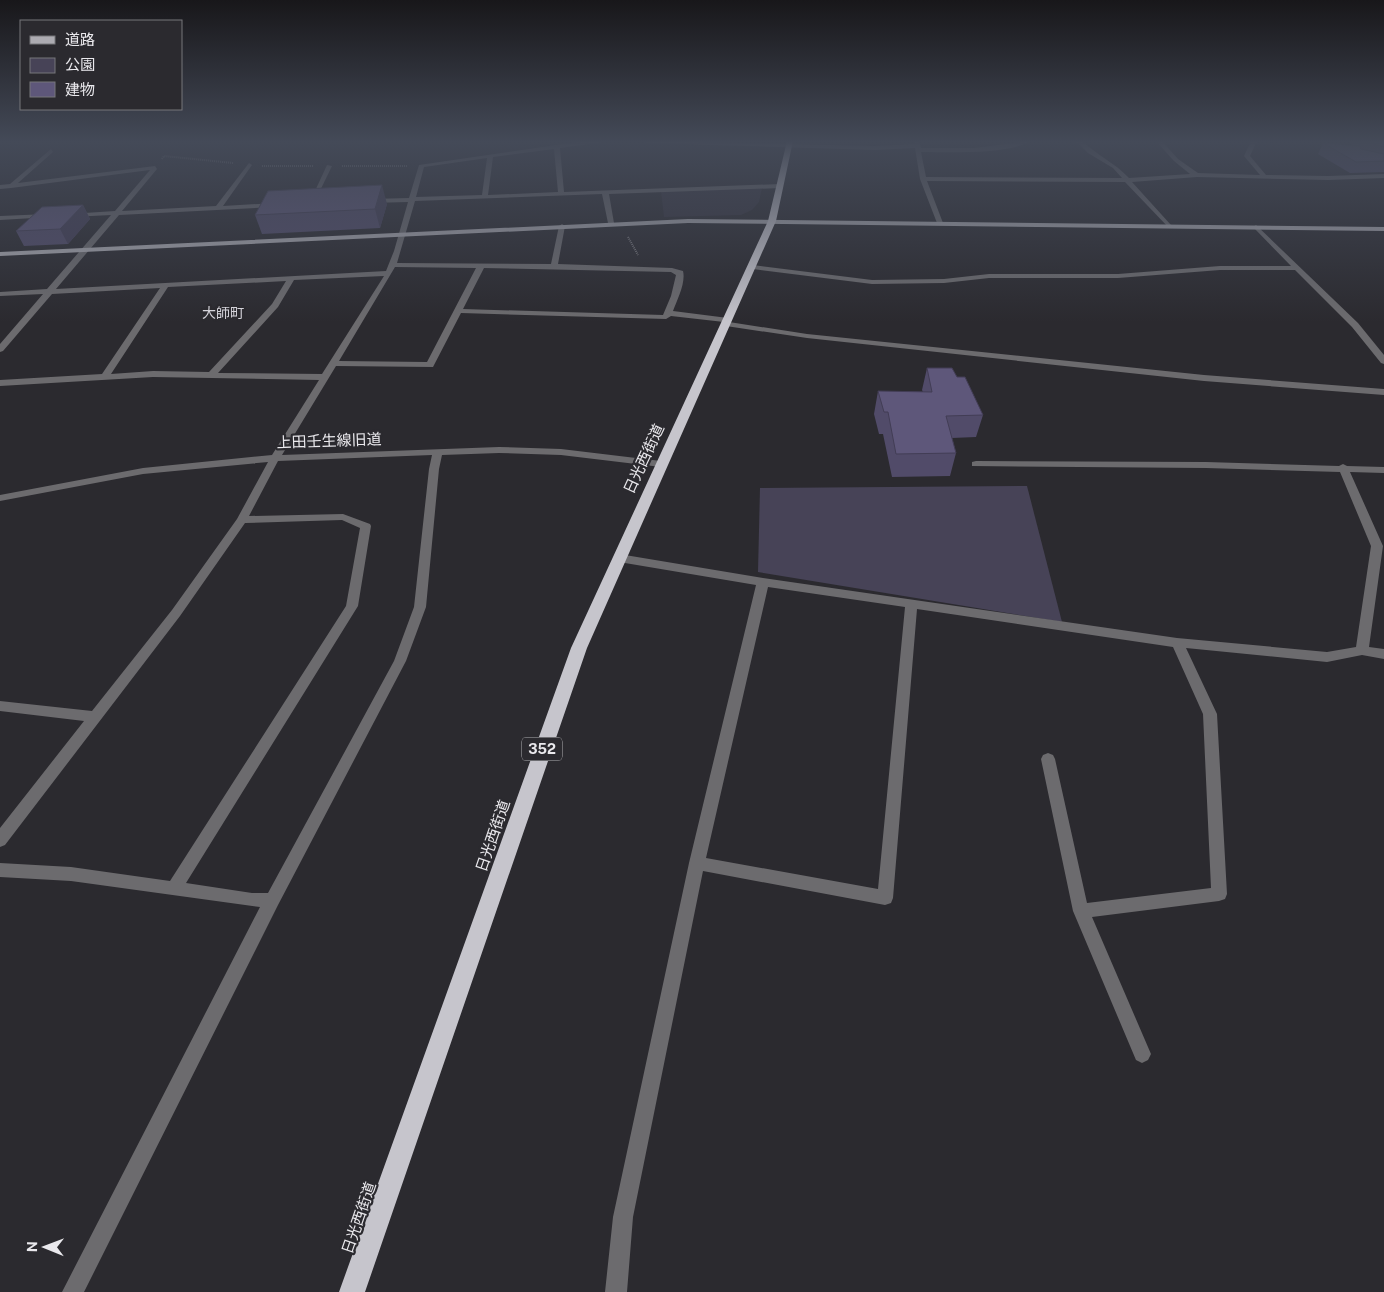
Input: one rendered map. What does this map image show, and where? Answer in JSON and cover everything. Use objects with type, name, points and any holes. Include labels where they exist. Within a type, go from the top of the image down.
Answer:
[{"type":"highway","name":"352","points":[[772,221],[777,201]]},
{"type":"highway","name":"日光西街道","points":[[352,1292],[579,648],[772,221]]},
{"type":"main road","points":[[0,254],[611,223],[772,221],[1384,229]]},
{"type":"street","points":[[0,348],[128,201]]},
{"type":"street","points":[[218,208],[223,201]]},
{"type":"street","points":[[0,840],[176,613],[242,520],[275,458],[390,269],[403,234],[411,201]]},
{"type":"street","points":[[607,201],[611,223]]},
{"type":"street","points":[[932,201],[940,223]]},
{"type":"street","points":[[1147,201],[1169,226]]},
{"type":"street","points":[[302,204],[321,203]]},
{"type":"street","points":[[0,218],[283,205]]},
{"type":"street","points":[[554,266],[562,226]]},
{"type":"street","points":[[1256,227],[1355,325],[1384,361]]},
{"type":"street","points":[[333,363],[430,365],[481,266]]},
{"type":"street","points":[[0,294],[291,279],[390,269],[481,266],[641,268],[672,270],[680,273],[669,313],[666,317],[458,311]]},
{"type":"street","points":[[752,267],[872,282],[944,281],[990,276],[1118,276],[1220,268],[1298,268]]},
{"type":"street","points":[[212,374],[275,305],[291,279]]},
{"type":"street","points":[[105,376],[165,286]]},
{"type":"street","points":[[669,313],[807,336],[1184,376],[1384,392]]},
{"type":"street","points":[[0,383],[105,376],[212,374],[324,377]]},
{"type":"street","points":[[74,1292],[272,900],[400,661],[420,607],[434,469],[438,452]]},
{"type":"street","name":"上田壬生線旧道","points":[[0,498],[143,471],[275,458],[438,452],[561,452],[661,464]]},
{"type":"street","points":[[976,464],[1343,467],[1384,470]]},
{"type":"street","points":[[1343,467],[1377,546],[1362,650]]},
{"type":"street","points":[[174,889],[352,606],[366,526],[344,517],[242,520]]},
{"type":"street","points":[[619,558],[763,582],[1177,642],[1327,657],[1362,650],[1384,654]]},
{"type":"street","points":[[616,1292],[623,1217],[697,863],[763,582]]},
{"type":"street","points":[[697,863],[885,898],[911,604]]},
{"type":"street","points":[[1081,911],[1218,894],[1210,714],[1177,642]]},
{"type":"street","points":[[0,706],[96,717]]},
{"type":"street","points":[[1048,759],[1081,911],[1142,1054]]},
{"type":"street","points":[[0,870],[71,874],[252,900],[272,900]]},
{"type":"path","points":[[620,223],[642,262],[641,268]]},
{"type":"shaded area","points":[[662,201],[759,201],[752,210],[741,215],[664,217]]},
{"type":"green space","points":[[1027,486],[1062,622],[758,572],[760,488]]},
{"type":"building","points":[[262,201],[377,201],[375,209],[255,215]]},
{"type":"building","points":[[83,205],[60,229],[16,231],[42,207]]},
{"type":"building","points":[[927,368],[952,368],[957,377],[965,377],[983,415],[946,416],[956,453],[896,454],[888,412],[884,412],[878,391],[932,392]]},
{"type":"district","name":"大師町","points":[[223,313]]}]
